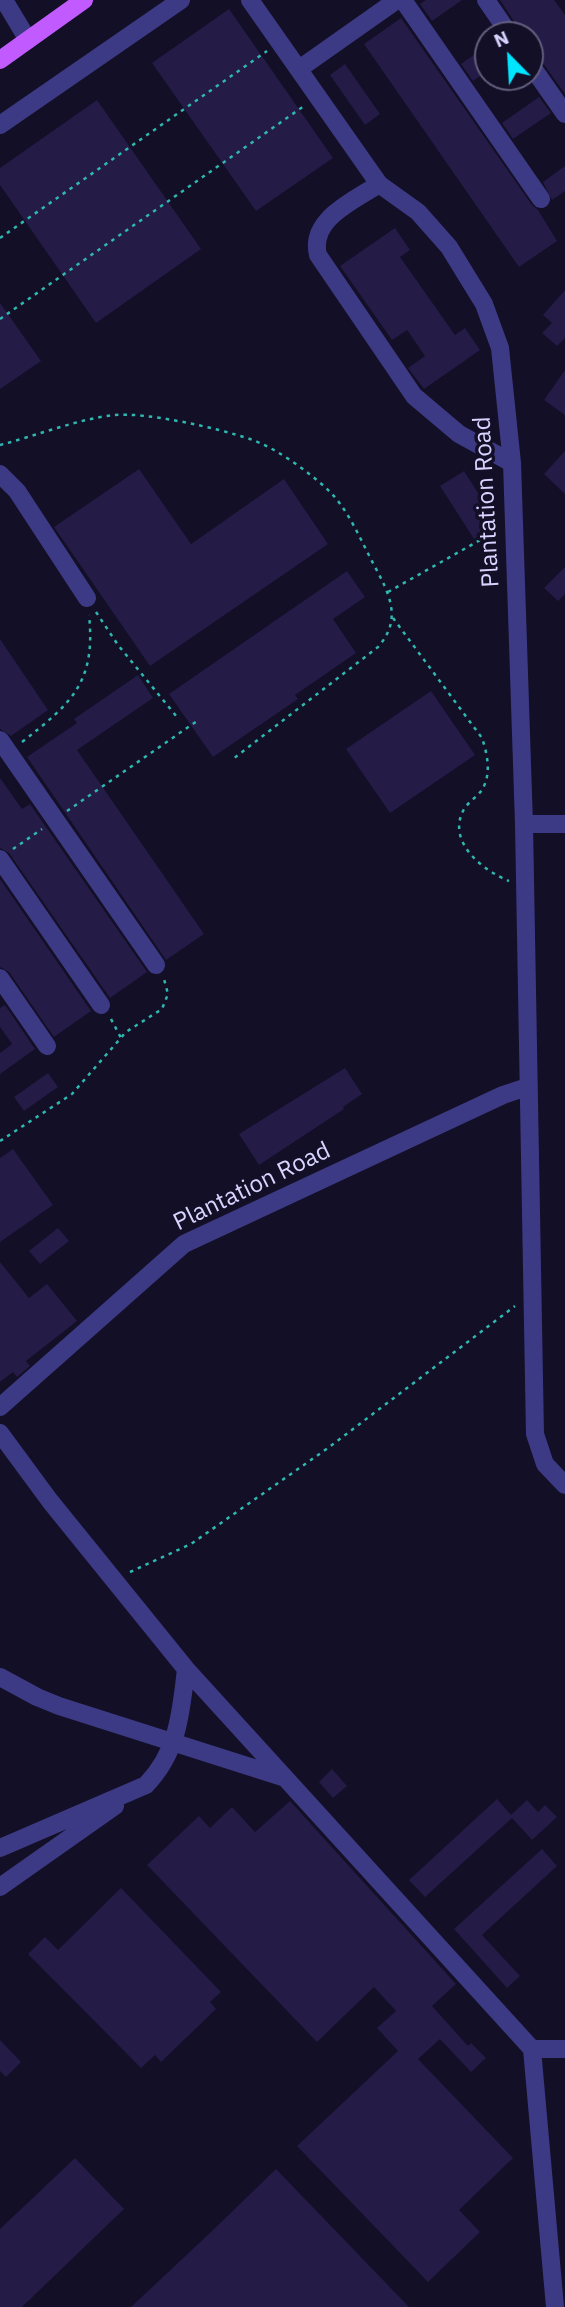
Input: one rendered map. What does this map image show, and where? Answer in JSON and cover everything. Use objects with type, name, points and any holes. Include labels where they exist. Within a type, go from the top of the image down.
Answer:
[{"type":"main road","points":[[0,60],[84,0]]},
{"type":"lane","points":[[4,0],[28,40]]},
{"type":"lane","points":[[0,125],[181,0]]},
{"type":"lane","name":"Plantation Road","points":[[250,0],[379,184],[400,196],[434,229],[463,266],[484,304],[500,348],[512,463],[524,824],[535,1434],[545,1464],[565,1485]]},
{"type":"lane","points":[[299,69],[397,0]]},
{"type":"lane","points":[[403,0],[541,199]]},
{"type":"lane","points":[[486,0],[500,21]]},
{"type":"lane","points":[[544,84],[565,114]]},
{"type":"lane","points":[[379,184],[324,223],[316,241],[318,255],[414,396],[460,435],[512,463]]},
{"type":"lane","points":[[0,474],[17,491],[87,598]]},
{"type":"lane","points":[[4,746],[156,965]]},
{"type":"lane","points":[[524,824],[565,824]]},
{"type":"lane","points":[[6,855],[101,1005]]},
{"type":"lane","points":[[0,978],[47,1046]]},
{"type":"lane","name":"Plantation Road","points":[[0,1407],[184,1244],[503,1095],[527,1087]]},
{"type":"lane","points":[[0,1433],[110,1577],[186,1669],[532,2049],[555,2307]]},
{"type":"lane","points":[[0,1887],[146,1785],[160,1770],[179,1728],[186,1669]]},
{"type":"lane","points":[[0,1677],[37,1698],[282,1777]]},
{"type":"lane","points":[[0,1848],[146,1785]]},
{"type":"lane","points":[[532,2049],[565,2049]]},
{"type":"path","points":[[0,238],[280,42]]},
{"type":"path","points":[[0,319],[318,97]]},
{"type":"path","points":[[0,445],[114,415],[169,419],[251,439],[278,453],[327,488],[344,510],[388,592],[393,618],[437,673],[485,747],[484,788],[463,812],[460,825],[463,839],[476,862],[486,870],[525,885]]},
{"type":"path","points":[[388,592],[489,535]]},
{"type":"path","points":[[87,598],[118,645],[177,717]]},
{"type":"path","points":[[4,746],[64,709],[78,692],[87,668],[91,637],[87,598]]},
{"type":"path","points":[[233,759],[378,647],[388,634],[393,618]]},
{"type":"path","points":[[6,855],[197,721]]},
{"type":"path","points":[[0,1141],[72,1094],[121,1038],[162,1009],[168,994],[156,965]]},
{"type":"path","points":[[101,1005],[121,1038]]},
{"type":"path","points":[[110,1577],[127,1573],[191,1544],[328,1448],[532,1293]]},
{"type":"building","points":[[426,0],[462,0],[432,21],[420,4]]},
{"type":"building","points":[[500,0],[554,0],[565,15],[565,94],[544,65],[544,21],[514,21]]},
{"type":"building","points":[[229,9],[333,158],[256,211],[152,63]]},
{"type":"building","points":[[401,18],[538,210],[557,241],[519,267],[364,44]]},
{"type":"building","points":[[474,55],[474,80],[473,81],[461,64]]},
{"type":"building","points":[[345,64],[380,114],[365,125],[330,75]]},
{"type":"building","points":[[539,97],[551,113],[513,139],[502,123]]},
{"type":"building","points":[[97,100],[201,249],[96,323],[0,185],[0,168]]},
{"type":"building","points":[[565,166],[565,191],[552,200],[543,182]]},
{"type":"building","points":[[395,228],[410,250],[400,257],[455,335],[465,328],[480,350],[424,389],[408,368],[425,356],[407,330],[392,340],[340,266]]},
{"type":"building","points":[[565,290],[565,338],[557,346],[542,333],[552,323],[543,315]]},
{"type":"building","points":[[0,303],[41,361],[0,389]]},
{"type":"building","points":[[565,370],[565,415],[544,400]]},
{"type":"building","points":[[565,451],[565,494],[544,474]]},
{"type":"building","points":[[139,469],[191,544],[284,479],[328,544],[150,666],[54,527]]},
{"type":"building","points":[[464,471],[498,524],[474,539],[440,486]]},
{"type":"building","points":[[565,567],[565,594],[558,601],[544,588]]},
{"type":"building","points":[[347,571],[365,597],[333,619],[356,653],[295,695],[298,699],[213,757],[169,694]]},
{"type":"building","points":[[0,639],[48,710],[11,736],[0,729]]},
{"type":"building","points":[[138,675],[153,698],[77,750],[204,934],[166,960],[27,757],[77,723],[74,719]]},
{"type":"building","points":[[431,691],[475,755],[390,813],[346,749]]},
{"type":"building","points":[[0,778],[22,809],[30,804],[147,972],[110,998],[9,853],[0,848]]},
{"type":"building","points":[[0,879],[91,1011],[54,1037],[9,972],[0,967]]},
{"type":"building","points":[[5,1005],[35,1049],[0,1074],[0,1053],[12,1044],[0,1027],[0,1008]]},
{"type":"building","points":[[345,1068],[362,1094],[343,1107],[344,1109],[259,1165],[239,1134]]},
{"type":"building","points":[[48,1073],[58,1087],[24,1111],[14,1097]]},
{"type":"building","points":[[13,1149],[53,1205],[0,1242],[0,1158]]},
{"type":"building","points":[[58,1228],[69,1241],[40,1264],[29,1251]]},
{"type":"building","points":[[0,1262],[29,1298],[47,1284],[77,1321],[26,1361],[30,1366],[17,1377],[13,1372],[0,1382]]},
{"type":"building","points":[[332,1769],[347,1786],[333,1798],[319,1782]]},
{"type":"building","points":[[497,1799],[511,1815],[527,1800],[538,1812],[545,1805],[557,1817],[532,1840],[512,1818],[425,1897],[409,1880]]},
{"type":"building","points":[[290,1801],[456,1984],[432,2006],[468,2046],[471,2043],[486,2058],[471,2072],[440,2039],[418,2059],[513,2158],[459,2210],[480,2232],[428,2282],[297,2146],[398,2051],[377,2028],[396,2011],[374,1987],[317,2042],[147,1865],[199,1816],[210,1828],[232,1807],[255,1832]]},
{"type":"building","points":[[542,1849],[557,1866],[482,1935],[520,1976],[507,1988],[454,1929]]},
{"type":"building","points":[[121,1888],[221,1992],[210,2002],[216,2009],[161,2062],[155,2055],[141,2068],[28,1954],[45,1937],[58,1950]]},
{"type":"building","points":[[0,2040],[21,2062],[6,2077],[0,2071]]},
{"type":"building","points":[[75,2158],[124,2209],[22,2307],[0,2307],[0,2229]]},
{"type":"building","points":[[276,2169],[409,2307],[131,2307],[212,2231]]}]
